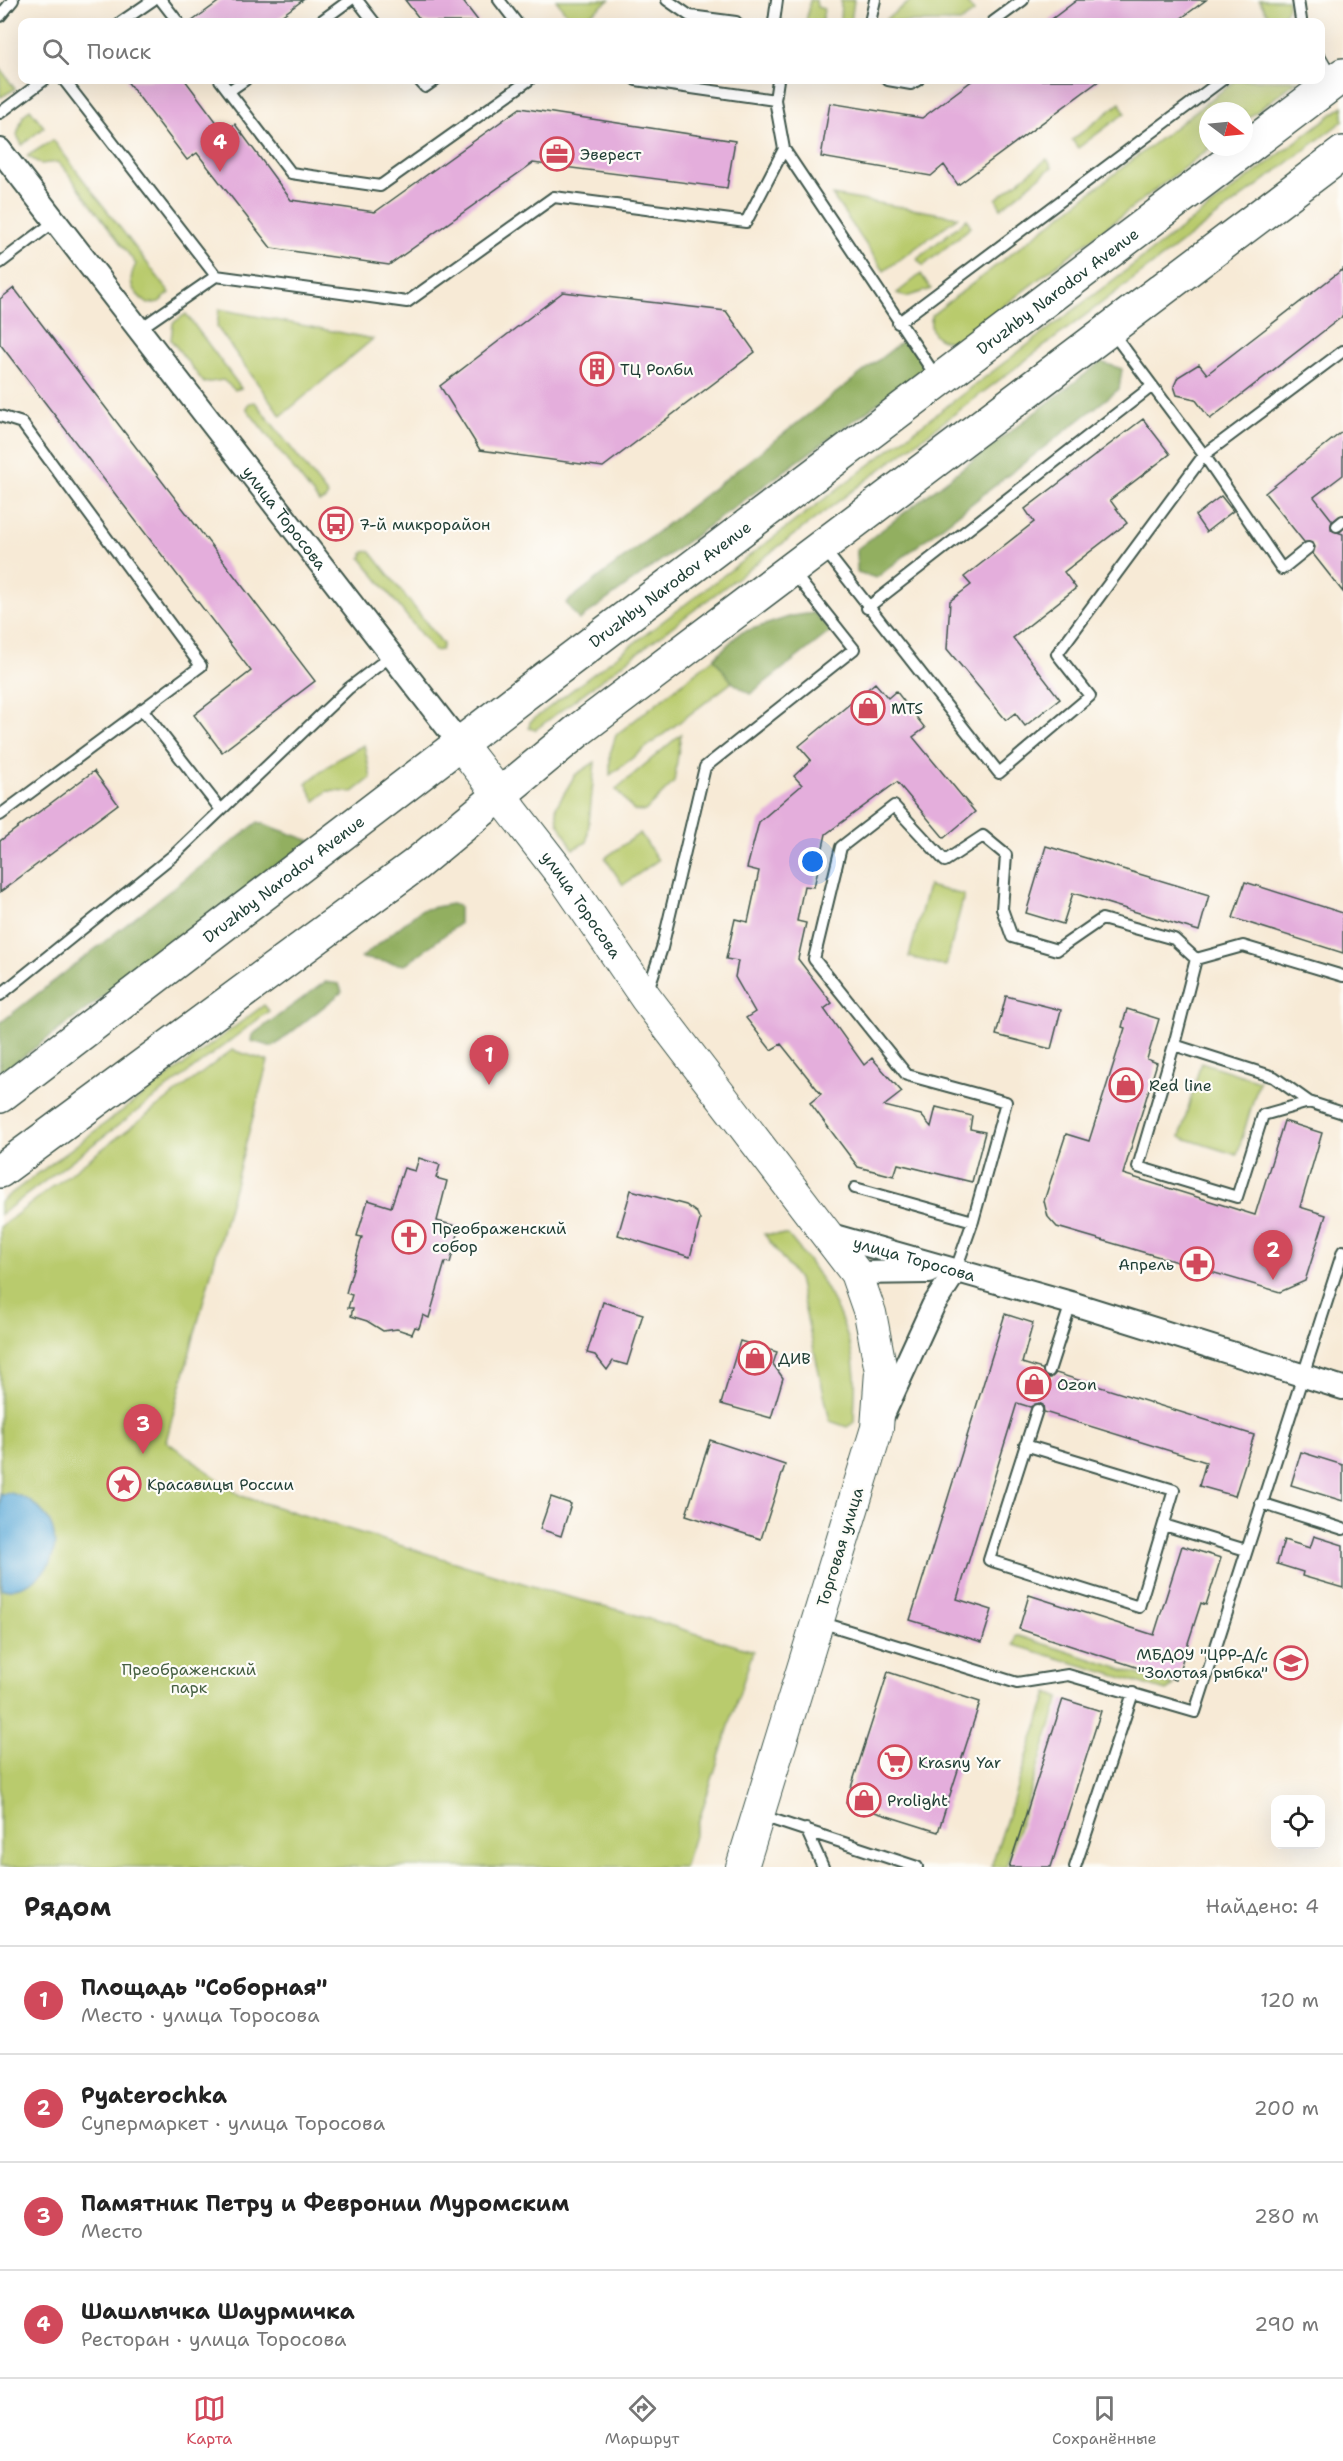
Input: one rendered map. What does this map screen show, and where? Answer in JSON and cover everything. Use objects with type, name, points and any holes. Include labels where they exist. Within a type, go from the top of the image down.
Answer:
[{"type":"main road","name":"Druzhby Narodov Avenue","points":[[0,1096],[939,381],[1317,84]]},
{"type":"main road","points":[[0,1171],[415,865],[580,729],[1343,153]]},
{"type":"street","name":"улица Торосова","points":[[0,150],[562,875],[646,998],[823,1233],[1071,1303],[1343,1388]]},
{"type":"street","name":"Торговая улица","points":[[742,1867],[877,1428],[881,1371],[870,1313],[856,1273],[823,1233]]},
{"type":"street","points":[[856,1273],[868,1261],[889,1253]]},
{"type":"street","points":[[856,1273],[955,1272]]},
{"type":"street","points":[[877,1428],[933,1306],[955,1272]]},
{"type":"lane","points":[[0,16],[13,0]]},
{"type":"lane","points":[[127,18],[153,0]]},
{"type":"lane","points":[[161,0],[175,18]]},
{"type":"lane","points":[[325,18],[350,0]]},
{"type":"lane","points":[[357,0],[371,18]]},
{"type":"lane","points":[[499,0],[510,18]]},
{"type":"lane","points":[[667,0],[690,16],[705,18]]},
{"type":"lane","points":[[775,18],[777,0]]},
{"type":"lane","points":[[871,18],[875,0]]},
{"type":"lane","points":[[998,18],[1023,0]]},
{"type":"lane","points":[[1298,0],[1300,18]]},
{"type":"lane","points":[[0,113],[39,84]]},
{"type":"lane","points":[[67,84],[216,276]]},
{"type":"lane","points":[[223,84],[291,173],[380,186],[523,84]]},
{"type":"lane","points":[[229,91],[239,84]]},
{"type":"lane","points":[[664,84],[775,100]]},
{"type":"lane","points":[[777,84],[775,100],[784,149],[898,323],[939,381]]},
{"type":"lane","points":[[898,323],[1217,84]]},
{"type":"lane","points":[[138,330],[216,276],[407,302],[554,197],[746,222],[784,149]]},
{"type":"lane","points":[[0,263],[54,222]]},
{"type":"lane","points":[[1110,330],[1204,455],[1282,569],[1308,548]]},
{"type":"lane","points":[[821,546],[867,608],[999,773],[1090,696],[1057,654],[1204,455],[1343,351]]},
{"type":"lane","points":[[867,608],[1151,387]]},
{"type":"lane","points":[[0,416],[22,423],[201,666],[0,815]]},
{"type":"lane","points":[[646,998],[662,948],[705,767],[854,649],[791,570]]},
{"type":"lane","points":[[0,996],[175,854],[349,688],[392,655]]},
{"type":"lane","points":[[142,709],[221,810]]},
{"type":"lane","points":[[955,1272],[973,1221],[1006,1102],[907,1075],[814,959],[841,847],[894,806],[945,861],[983,836],[1006,855],[1002,909],[1012,937],[1057,950],[1102,919],[1174,939],[1196,959]]},
{"type":"lane","points":[[1196,959],[1243,946],[1343,976]]},
{"type":"lane","points":[[1196,959],[1174,1045],[1138,1167],[1237,1197],[1263,1115],[1309,1102]]},
{"type":"lane","points":[[1174,1045],[1274,1077],[1309,1102],[1343,1113]]},
{"type":"lane","points":[[855,1188],[973,1221]]},
{"type":"lane","points":[[816,1621],[1017,1683],[1068,1675],[1195,1712],[1301,1375],[1343,1251]]},
{"type":"lane","points":[[1049,1371],[1071,1303]]},
{"type":"lane","points":[[1025,1445],[1174,1490],[1139,1607],[989,1560],[1025,1445],[1037,1410]]},
{"type":"lane","points":[[1261,1503],[1343,1529]]},
{"type":"lane","points":[[1164,1525],[1246,1550]]},
{"type":"lane","points":[[1075,1867],[1132,1693]]},
{"type":"lane","points":[[759,1815],[917,1867]]},
{"type":"lane","points":[[806,1829],[823,1867]]},
{"type":"green space","points":[[556,0],[609,0],[585,18],[570,18]]},
{"type":"green space","points":[[810,0],[816,0],[817,7],[824,9],[823,18],[807,18]]},
{"type":"green space","points":[[841,0],[854,0],[852,18],[840,18]]},
{"type":"green space","points":[[912,0],[965,0],[974,12],[966,18],[887,18]]},
{"type":"green space","points":[[1259,0],[1288,0],[1288,8],[1281,18],[1270,18]]},
{"type":"green space","points":[[0,68],[15,89],[1,97],[0,97]]},
{"type":"green space","points":[[1231,84],[1293,84],[1253,114],[1253,102],[1208,102]]},
{"type":"green space","points":[[1120,103],[1125,113],[1078,148],[1072,140]]},
{"type":"green space","points":[[1343,106],[1343,121],[535,730],[529,728],[530,722]]},
{"type":"green space","points":[[30,109],[44,127],[22,145],[17,135],[23,116]]},
{"type":"green space","points":[[1199,109],[1199,156],[958,341],[940,339],[933,332],[932,315]]},
{"type":"green space","points":[[53,140],[170,293],[159,302],[148,304],[132,287],[131,277],[136,264],[64,168],[57,162],[41,164],[27,156]]},
{"type":"green space","points":[[1047,159],[1052,167],[1001,208],[996,199]]},
{"type":"green space","points":[[832,195],[958,217],[884,271]]},
{"type":"green space","points":[[967,219],[971,227],[923,266],[917,259]]},
{"type":"green space","points":[[921,274],[931,289],[906,297],[897,293]]},
{"type":"green space","points":[[219,309],[373,339],[281,416],[217,327]]},
{"type":"green space","points":[[186,314],[241,388],[235,390],[223,380],[204,383],[171,340],[173,323]]},
{"type":"green space","points":[[908,337],[929,366],[579,620],[566,603]]},
{"type":"green space","points":[[1101,362],[1122,369],[1119,389],[876,578],[857,572],[857,549]]},
{"type":"green space","points":[[255,402],[328,495],[325,500],[319,502],[246,408],[249,403]]},
{"type":"green space","points":[[370,551],[443,644],[441,650],[434,651],[361,558],[364,552]]},
{"type":"green space","points":[[814,613],[831,631],[750,694],[732,682],[714,658],[740,633],[792,616]]},
{"type":"green space","points":[[714,658],[732,682],[610,775],[610,754],[616,735]]},
{"type":"green space","points":[[681,734],[674,782],[645,811],[634,811],[616,789]]},
{"type":"green space","points":[[364,745],[371,778],[353,792],[328,791],[315,801],[306,783],[338,759]]},
{"type":"green space","points":[[595,762],[587,842],[573,849],[558,822],[556,807],[575,775]]},
{"type":"green space","points":[[258,822],[311,841],[0,1074],[0,1023]]},
{"type":"green space","points":[[640,833],[658,860],[623,885],[605,858]]},
{"type":"green space","points":[[928,886],[964,895],[946,966],[909,957]]},
{"type":"green space","points":[[451,904],[459,906],[459,924],[405,965],[361,958],[421,910]]},
{"type":"green space","points":[[325,982],[339,984],[342,992],[273,1047],[251,1041],[252,1035]]},
{"type":"green space","points":[[264,1005],[269,1011],[0,1215],[0,1202]]},
{"type":"green space","name":"Преображенский парк","points":[[232,1050],[268,1061],[166,1441],[241,1496],[558,1594],[623,1611],[753,1651],[684,1867],[0,1867],[0,1227]]},
{"type":"green space","points":[[1201,1062],[1259,1081],[1237,1155],[1180,1137]]},
{"type":"green space","points":[[764,1234],[788,1235],[823,1283],[841,1318],[848,1337],[855,1376],[854,1422],[847,1427],[830,1421],[798,1279]]},
{"type":"green space","points":[[1016,1635],[1174,1686],[1166,1691],[1014,1645]]},
{"type":"green space","points":[[1048,1693],[1060,1698],[1006,1867],[991,1867]]},
{"type":"water","points":[[11,1493],[31,1502],[45,1515],[53,1531],[54,1547],[50,1562],[40,1576],[24,1585],[2,1590],[0,1494]]},
{"type":"building","points":[[221,0],[303,0],[278,18],[196,18]]},
{"type":"building","points":[[405,0],[462,0],[476,18],[419,18]]},
{"type":"building","points":[[1077,0],[1206,0],[1181,18],[1053,18]]},
{"type":"building","points":[[129,84],[188,84],[224,132],[235,124],[291,200],[375,212],[520,108],[735,141],[727,188],[533,163],[389,265],[271,248],[197,153],[187,160]]},
{"type":"building","points":[[968,84],[1095,84],[958,185],[944,165],[931,176],[821,157],[830,103],[922,118]]},
{"type":"building","points":[[1343,269],[1343,316],[1210,419],[1195,399],[1177,395],[1174,386],[1178,377],[1199,364],[1207,374]]},
{"type":"building","points":[[14,288],[315,681],[222,752],[194,715],[251,671],[0,344],[0,299]]},
{"type":"building","name":"ТЦ Ролби","points":[[563,292],[726,311],[755,352],[603,467],[480,450],[440,386]]},
{"type":"building","points":[[1143,419],[1170,454],[1110,500],[1127,523],[1064,572],[1076,588],[1013,638],[1060,699],[1025,726],[1015,713],[1006,720],[947,649],[950,601],[971,585],[964,577],[1034,522],[1025,509]]},
{"type":"building","points":[[1343,431],[1343,475],[1314,497],[1332,520],[1331,530],[1343,534],[1343,592],[1313,554],[1315,547],[1313,543],[1304,542],[1265,493]]},
{"type":"building","points":[[1221,496],[1233,511],[1206,532],[1195,516]]},
{"type":"building","points":[[875,683],[888,698],[896,691],[925,728],[913,737],[975,812],[944,838],[897,782],[826,834],[814,887],[804,886],[797,921],[806,923],[798,959],[832,1003],[824,1009],[864,1065],[872,1058],[902,1092],[884,1106],[921,1115],[931,1127],[936,1107],[972,1116],[970,1129],[985,1132],[972,1182],[898,1164],[894,1176],[858,1167],[810,1103],[821,1094],[781,1044],[771,1050],[746,1018],[755,1012],[735,977],[738,961],[726,959],[735,919],[748,922],[759,871],[747,868],[759,822],[802,785],[794,776],[811,760],[799,746]]},
{"type":"building","points":[[94,771],[118,804],[0,892],[0,841]]},
{"type":"building","points":[[1046,846],[1209,895],[1199,931],[1073,893],[1063,924],[1026,913]]},
{"type":"building","points":[[1245,882],[1343,913],[1343,953],[1233,918]]},
{"type":"building","points":[[1006,996],[1061,1010],[1051,1049],[996,1035]]},
{"type":"building","points":[[1127,1009],[1159,1019],[1147,1059],[1157,1063],[1123,1174],[1255,1215],[1284,1121],[1322,1133],[1300,1207],[1326,1215],[1305,1281],[1280,1292],[1057,1227],[1048,1217],[1044,1201],[1066,1134],[1089,1141],[1125,1028],[1122,1027]]},
{"type":"building","name":"Преображенский собор","points":[[419,1158],[440,1165],[436,1178],[447,1181],[437,1221],[460,1227],[450,1263],[445,1262],[429,1318],[423,1315],[419,1328],[415,1327],[412,1334],[397,1329],[383,1331],[367,1321],[351,1316],[353,1308],[348,1308],[352,1295],[346,1293],[362,1237],[357,1236],[368,1200],[391,1207],[404,1168],[415,1171]]},
{"type":"building","points":[[631,1190],[686,1205],[697,1213],[700,1220],[690,1257],[618,1235]]},
{"type":"building","points":[[603,1302],[643,1314],[627,1365],[613,1361],[607,1370],[595,1355],[587,1353]]},
{"type":"building","points":[[1005,1314],[1033,1323],[1022,1363],[1042,1369],[1046,1378],[1051,1378],[1056,1373],[1254,1435],[1235,1496],[1199,1486],[1206,1462],[1044,1412],[1043,1405],[1039,1403],[1030,1407],[1017,1403],[957,1599],[992,1610],[982,1642],[910,1620]]},
{"type":"building","points":[[740,1341],[777,1352],[773,1364],[783,1378],[771,1418],[721,1404]]},
{"type":"building","points":[[710,1440],[785,1465],[761,1539],[686,1515]]},
{"type":"building","points":[[1301,1452],[1343,1465],[1343,1501],[1291,1485]]},
{"type":"building","points":[[551,1497],[571,1504],[561,1536],[540,1529]]},
{"type":"building","points":[[1314,1536],[1343,1545],[1343,1588],[1302,1576],[1303,1572],[1277,1564],[1284,1540],[1310,1548]]},
{"type":"building","points":[[1182,1546],[1221,1558],[1206,1605],[1201,1603],[1176,1680],[1019,1629],[1029,1595],[1154,1635]]},
{"type":"building","points":[[888,1672],[980,1702],[938,1832],[846,1803]]},
{"type":"building","points":[[1063,1699],[1101,1711],[1051,1867],[1009,1867]]},
{"type":"place","name":"Эверест","points":[[557,154]]},
{"type":"place","name":"Шашлычка Шаурмичка","points":[[220,172]]},
{"type":"place","name":"ТЦ Ролби","points":[[597,369]]},
{"type":"place","name":"7-й микрорайон","points":[[336,524]]},
{"type":"place","name":"MTS","points":[[868,708]]},
{"type":"place","name":"Площадь \"Соборная\"","points":[[489,1085]]},
{"type":"place","name":"Red line","points":[[1126,1085]]},
{"type":"place","name":"Преображенский собор","points":[[409,1237]]},
{"type":"place","name":"Апрель","points":[[1197,1264]]},
{"type":"place","name":"Pyaterochka","points":[[1273,1280]]},
{"type":"place","name":"ДИВ","points":[[755,1358]]},
{"type":"place","name":"Ozon","points":[[1034,1384]]},
{"type":"place","name":"Памятник Петру и Февронии Муромским","points":[[143,1454]]},
{"type":"place","name":"Красавицы России","points":[[124,1484]]},
{"type":"place","name":"МБДОУ \"ЦРР-Д/с \"Золотая рыбка\"","points":[[1291,1663]]},
{"type":"place","name":"Krasny Yar","points":[[895,1762]]},
{"type":"place","name":"Prolight","points":[[864,1800]]}]
